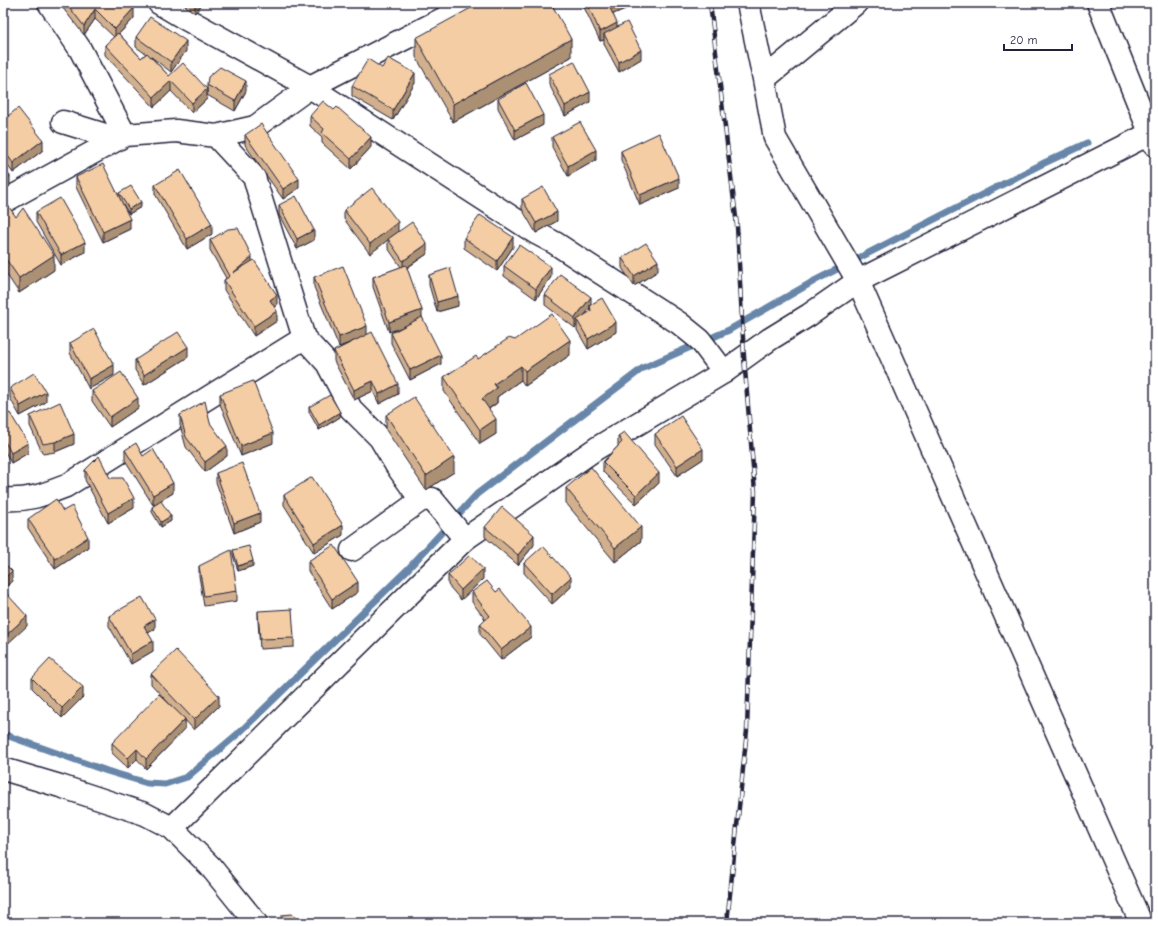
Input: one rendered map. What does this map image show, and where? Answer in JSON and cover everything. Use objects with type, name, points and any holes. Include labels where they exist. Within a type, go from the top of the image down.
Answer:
[{"type":"street","points":[[49,3],[80,50],[122,137]]},
{"type":"street","points":[[159,3],[310,87],[536,233],[555,243],[679,323],[700,340],[724,372]]},
{"type":"street","points":[[63,122],[122,137],[176,131],[216,136],[255,127],[310,87],[474,3]]},
{"type":"street","points":[[748,3],[775,138],[858,281],[1141,923]]},
{"type":"street","points":[[764,79],[856,3]]},
{"type":"street","points":[[172,828],[465,539],[597,448],[724,372],[770,339],[809,315],[858,281],[1153,136],[1098,3]]},
{"type":"street","points":[[216,136],[254,177],[304,338],[327,364],[351,409],[380,438],[396,465],[421,500]]},
{"type":"street","points":[[3,202],[122,137]]},
{"type":"street","points":[[3,499],[18,500],[38,497],[66,486],[304,338]]},
{"type":"street","points":[[352,550],[421,500],[432,498],[465,539]]},
{"type":"street","points":[[3,769],[145,814],[172,828],[210,866],[256,923]]},
{"type":"building","points":[[66,3],[100,3],[98,6],[101,3],[129,3],[134,8],[115,29],[95,9],[84,26]]},
{"type":"building","points":[[480,3],[551,3],[571,39],[453,104],[416,38]]},
{"type":"building","points":[[587,3],[616,3],[609,6],[617,23],[600,32]]},
{"type":"building","points":[[150,17],[186,41],[171,62],[136,37]]},
{"type":"building","points":[[627,22],[641,50],[619,62],[604,34]]},
{"type":"building","points":[[118,33],[141,58],[147,53],[169,76],[183,63],[207,89],[192,103],[171,81],[154,97],[105,45]]},
{"type":"building","points":[[388,58],[415,73],[393,110],[352,86],[368,59],[382,68]]},
{"type":"building","points":[[574,61],[590,92],[565,106],[549,74]]},
{"type":"building","points":[[220,67],[246,81],[235,101],[207,85],[208,77]]},
{"type":"building","points":[[526,83],[543,115],[515,130],[498,99]]},
{"type":"building","points":[[323,101],[334,110],[337,107],[371,137],[351,159],[322,133],[324,129],[310,116]]},
{"type":"building","points":[[18,108],[43,140],[13,163],[3,149],[3,120]]},
{"type":"building","points":[[580,122],[596,150],[568,166],[552,137]]},
{"type":"building","points":[[261,124],[299,179],[283,189],[245,135]]},
{"type":"building","points":[[659,133],[679,178],[640,195],[621,151]]},
{"type":"building","points":[[103,164],[130,219],[103,232],[76,177]]},
{"type":"building","points":[[3,168],[10,176],[3,182]]},
{"type":"building","points":[[180,170],[212,224],[187,239],[155,185]]},
{"type":"building","points":[[131,186],[141,202],[129,209],[119,193]]},
{"type":"building","points":[[543,187],[557,212],[536,223],[522,199]]},
{"type":"building","points":[[372,188],[398,222],[370,244],[344,210]]},
{"type":"building","points":[[296,196],[314,230],[297,239],[279,205]]},
{"type":"building","points":[[60,198],[85,242],[61,255],[36,212]]},
{"type":"building","points":[[7,204],[16,217],[23,208],[54,255],[19,278],[3,255],[3,206]]},
{"type":"building","points":[[480,215],[513,237],[497,261],[464,238]]},
{"type":"building","points":[[412,222],[427,244],[403,261],[388,239]]},
{"type":"building","points":[[238,228],[252,257],[233,273],[254,260],[277,295],[270,300],[277,311],[254,326],[224,280],[230,276],[210,240],[228,229]]},
{"type":"building","points":[[646,243],[658,261],[634,276],[622,258]]},
{"type":"building","points":[[519,245],[551,267],[536,289],[504,266]]},
{"type":"building","points":[[406,265],[422,310],[389,322],[373,277]]},
{"type":"building","points":[[343,266],[367,326],[339,337],[314,277]]},
{"type":"building","points":[[450,268],[458,296],[437,302],[429,275]]},
{"type":"building","points":[[560,274],[591,297],[575,318],[545,295]]},
{"type":"building","points":[[602,298],[616,322],[588,339],[577,320],[591,311],[590,305]]},
{"type":"building","points":[[552,314],[570,340],[525,371],[521,366],[494,384],[497,388],[482,399],[496,419],[480,430],[444,377],[476,356],[478,359],[509,338],[515,340]]},
{"type":"building","points":[[422,317],[441,355],[410,370],[391,333]]},
{"type":"building","points":[[94,329],[114,365],[89,379],[70,343]]},
{"type":"building","points":[[178,332],[188,347],[144,375],[135,360]]},
{"type":"building","points":[[372,332],[398,384],[379,394],[373,381],[354,390],[334,351]]},
{"type":"building","points":[[121,372],[138,398],[110,417],[92,391]]},
{"type":"building","points":[[34,373],[46,392],[20,406],[10,388]]},
{"type":"building","points":[[253,381],[273,433],[241,446],[220,394]]},
{"type":"building","points":[[330,395],[340,412],[319,425],[309,407]]},
{"type":"building","points":[[414,397],[454,457],[426,476],[386,415]]},
{"type":"building","points":[[205,401],[210,423],[227,446],[205,462],[186,437],[180,415]]},
{"type":"building","points":[[60,402],[74,434],[55,442],[43,444],[30,416]]},
{"type":"building","points":[[10,413],[28,443],[11,453],[3,438],[3,417]]},
{"type":"building","points":[[681,416],[703,449],[677,466],[655,434]]},
{"type":"building","points":[[624,432],[659,473],[636,495],[603,462],[622,442],[618,436]]},
{"type":"building","points":[[136,443],[143,456],[153,449],[173,483],[153,495],[125,450]]},
{"type":"building","points":[[99,456],[110,478],[123,478],[134,498],[108,513],[85,470]]},
{"type":"building","points":[[242,463],[260,513],[234,523],[216,473]]},
{"type":"building","points":[[591,467],[641,527],[615,548],[566,488]]},
{"type":"building","points":[[312,477],[343,525],[314,543],[284,495]]},
{"type":"building","points":[[56,499],[63,511],[72,506],[88,537],[55,559],[28,519]]},
{"type":"building","points":[[161,501],[171,516],[161,522],[152,507]]},
{"type":"building","points":[[502,507],[534,535],[518,555],[485,527]]},
{"type":"building","points":[[334,545],[358,582],[332,599],[308,561]]},
{"type":"building","points":[[249,546],[253,561],[238,566],[233,550]]},
{"type":"building","points":[[543,546],[571,577],[552,594],[524,563]]},
{"type":"building","points":[[231,550],[237,591],[204,596],[199,566]]},
{"type":"building","points":[[470,555],[483,569],[461,590],[448,575]]},
{"type":"building","points":[[3,562],[12,571],[3,580]]},
{"type":"building","points":[[487,581],[496,592],[500,589],[531,627],[501,650],[480,624],[490,616],[472,592]]},
{"type":"building","points":[[6,593],[27,616],[3,638],[3,595]]},
{"type":"building","points":[[142,597],[155,619],[144,626],[153,641],[131,654],[109,616]]},
{"type":"building","points":[[292,609],[294,638],[260,639],[258,611]]},
{"type":"building","points":[[176,650],[219,696],[194,720],[151,674]]},
{"type":"building","points":[[50,659],[83,687],[62,708],[32,678]]},
{"type":"building","points":[[159,694],[185,719],[146,759],[137,749],[128,758],[112,743]]},
{"type":"building","points":[[292,914],[302,923],[282,923],[282,915]]},
{"type":"waterway","points":[[3,734],[107,771],[147,783],[165,784],[187,777],[240,732],[407,570],[477,494],[643,368],[729,330],[816,280],[1042,164],[1087,143]]},
{"type":"railway","points":[[710,3],[737,226],[744,357],[755,492],[747,730],[727,923]]}]
